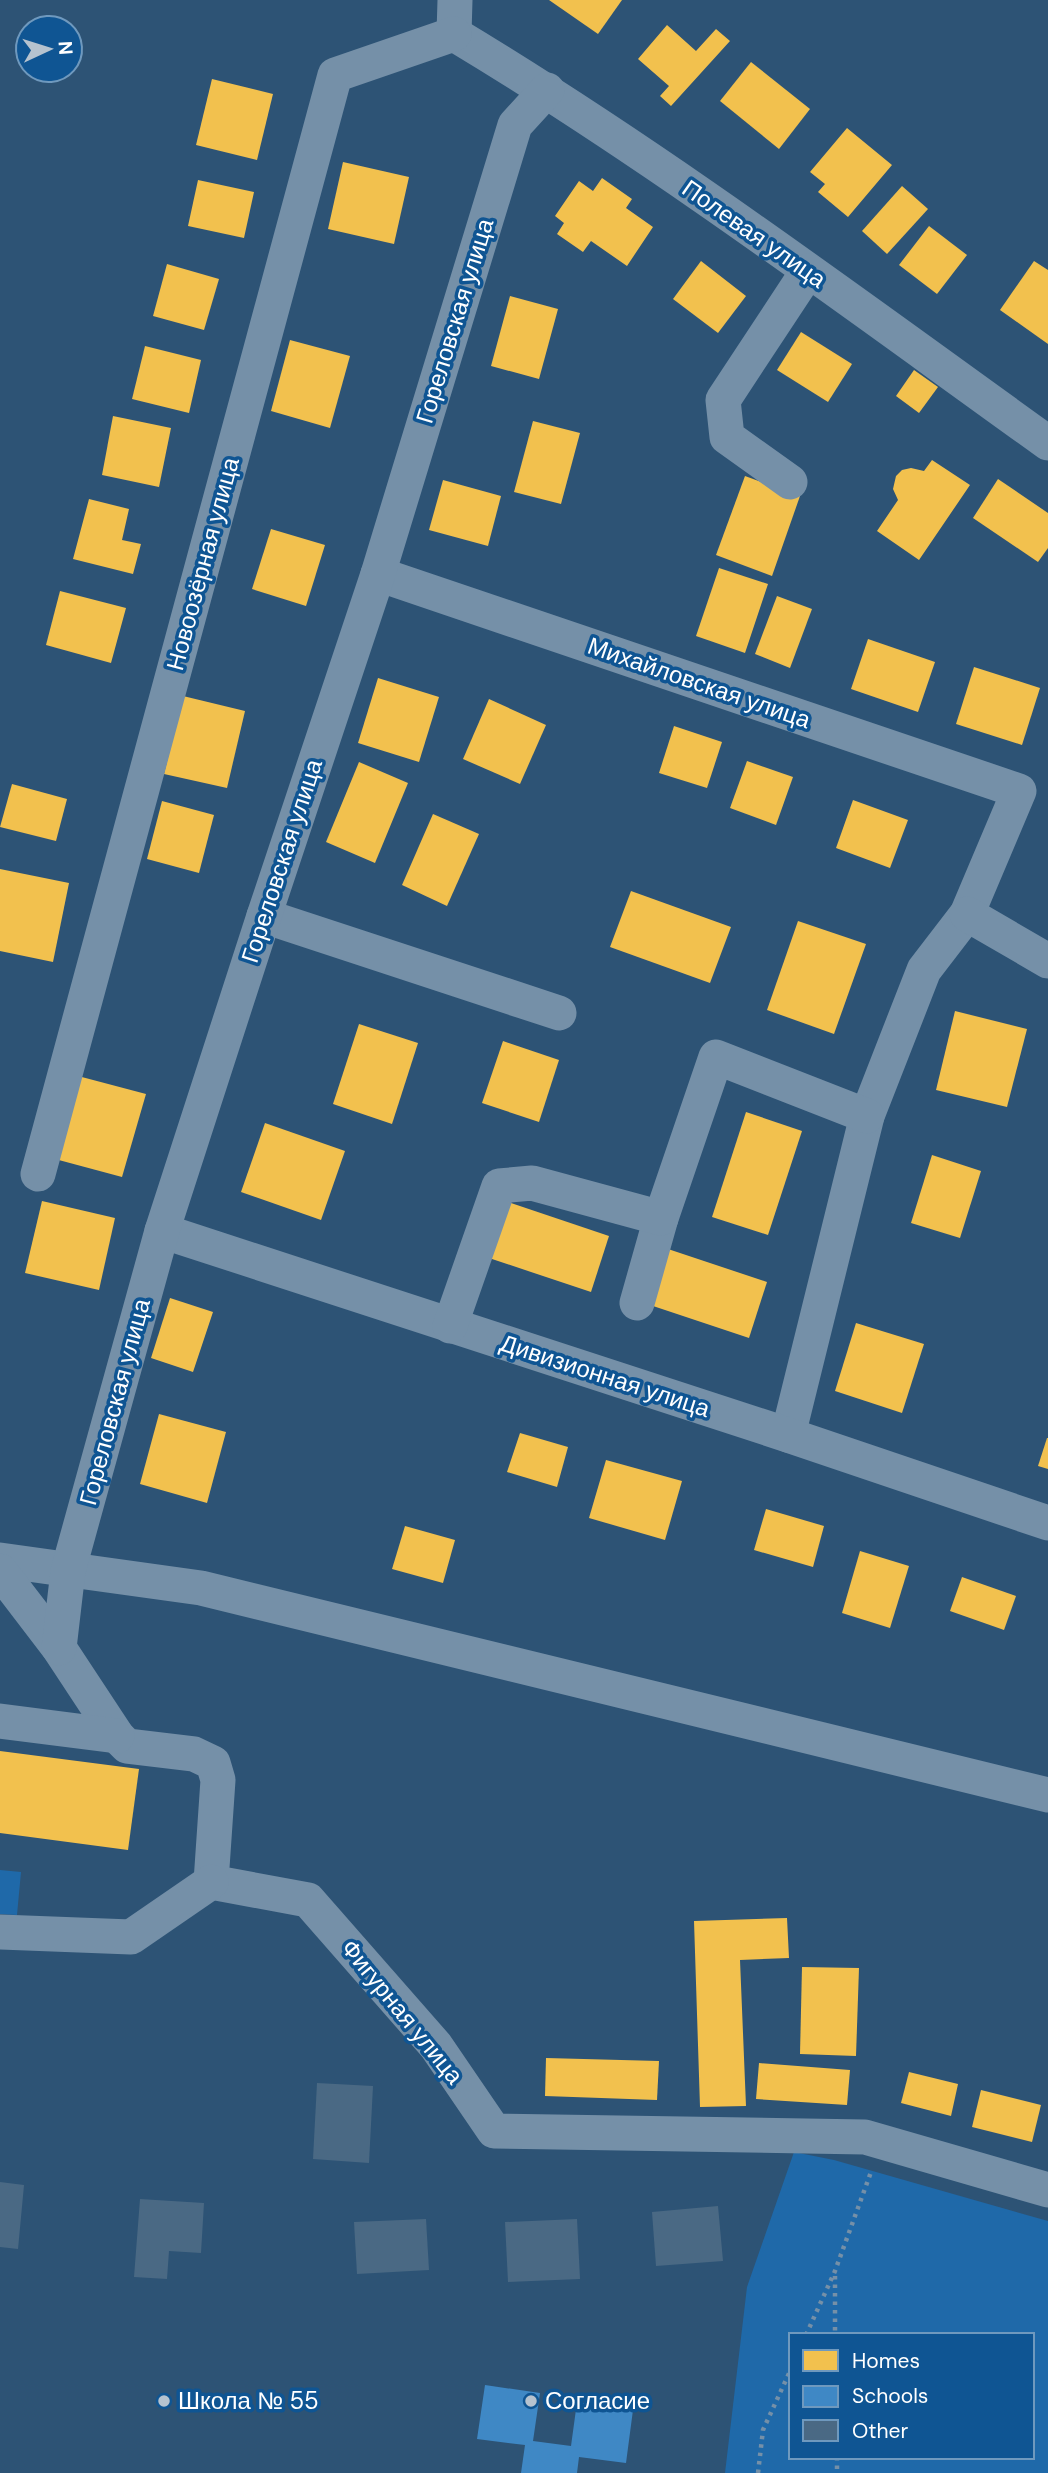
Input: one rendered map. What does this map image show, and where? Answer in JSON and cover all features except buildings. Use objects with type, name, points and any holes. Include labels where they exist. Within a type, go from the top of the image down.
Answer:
[{"type":"street","name":"Полевая улица","points":[[455,17],[547,90],[808,271],[1048,443]]},
{"type":"street","name":"Новоозёрная улица","points":[[38,1174],[335,75],[455,17]]},
{"type":"street","name":"Гореловская улица","points":[[59,1648],[68,1571],[162,1231],[378,574],[515,125],[547,90]]},
{"type":"street","points":[[790,482],[727,437],[723,400],[808,271]]},
{"type":"street","name":"Михайловская улица","points":[[378,574],[1019,791],[967,914]]},
{"type":"street","points":[[788,1435],[867,1116],[924,971],[967,914],[1048,961]]},
{"type":"street","points":[[264,916],[559,1013]]},
{"type":"street","points":[[637,1303],[660,1218],[716,1057],[867,1116]]},
{"type":"street","points":[[450,1326],[499,1186],[532,1183],[660,1218]]},
{"type":"street","name":"Дивизионная улица","points":[[162,1231],[788,1435],[1048,1523]]},
{"type":"street","points":[[0,1560],[201,1588],[1048,1795]]},
{"type":"street","points":[[0,1571],[59,1648],[117,1736],[127,1746],[194,1754],[213,1763],[218,1780],[211,1882],[131,1937],[0,1932]]},
{"type":"street","points":[[0,1720],[117,1736]]},
{"type":"street","name":"Фигурная улица","points":[[211,1882],[308,1900],[436,2046],[494,2131],[865,2137],[1048,2190]]},
{"type":"path","points":[[807,2333],[835,2271],[883,2142]]},
{"type":"path","points":[[835,2271],[835,2333]]},
{"type":"path","points":[[758,2473],[763,2430],[789,2373]]},
{"type":"shaded area","points":[[0,1870],[21,1872],[17,1915],[0,1914]]},
{"type":"shaded area","points":[[794,2152],[834,2160],[1048,2221],[1048,2473],[725,2473],[747,2287]]},
{"type":"place","name":"Школа № 55","points":[[164,2401]]},
{"type":"place","name":"Согласие","points":[[531,2401]]}]
